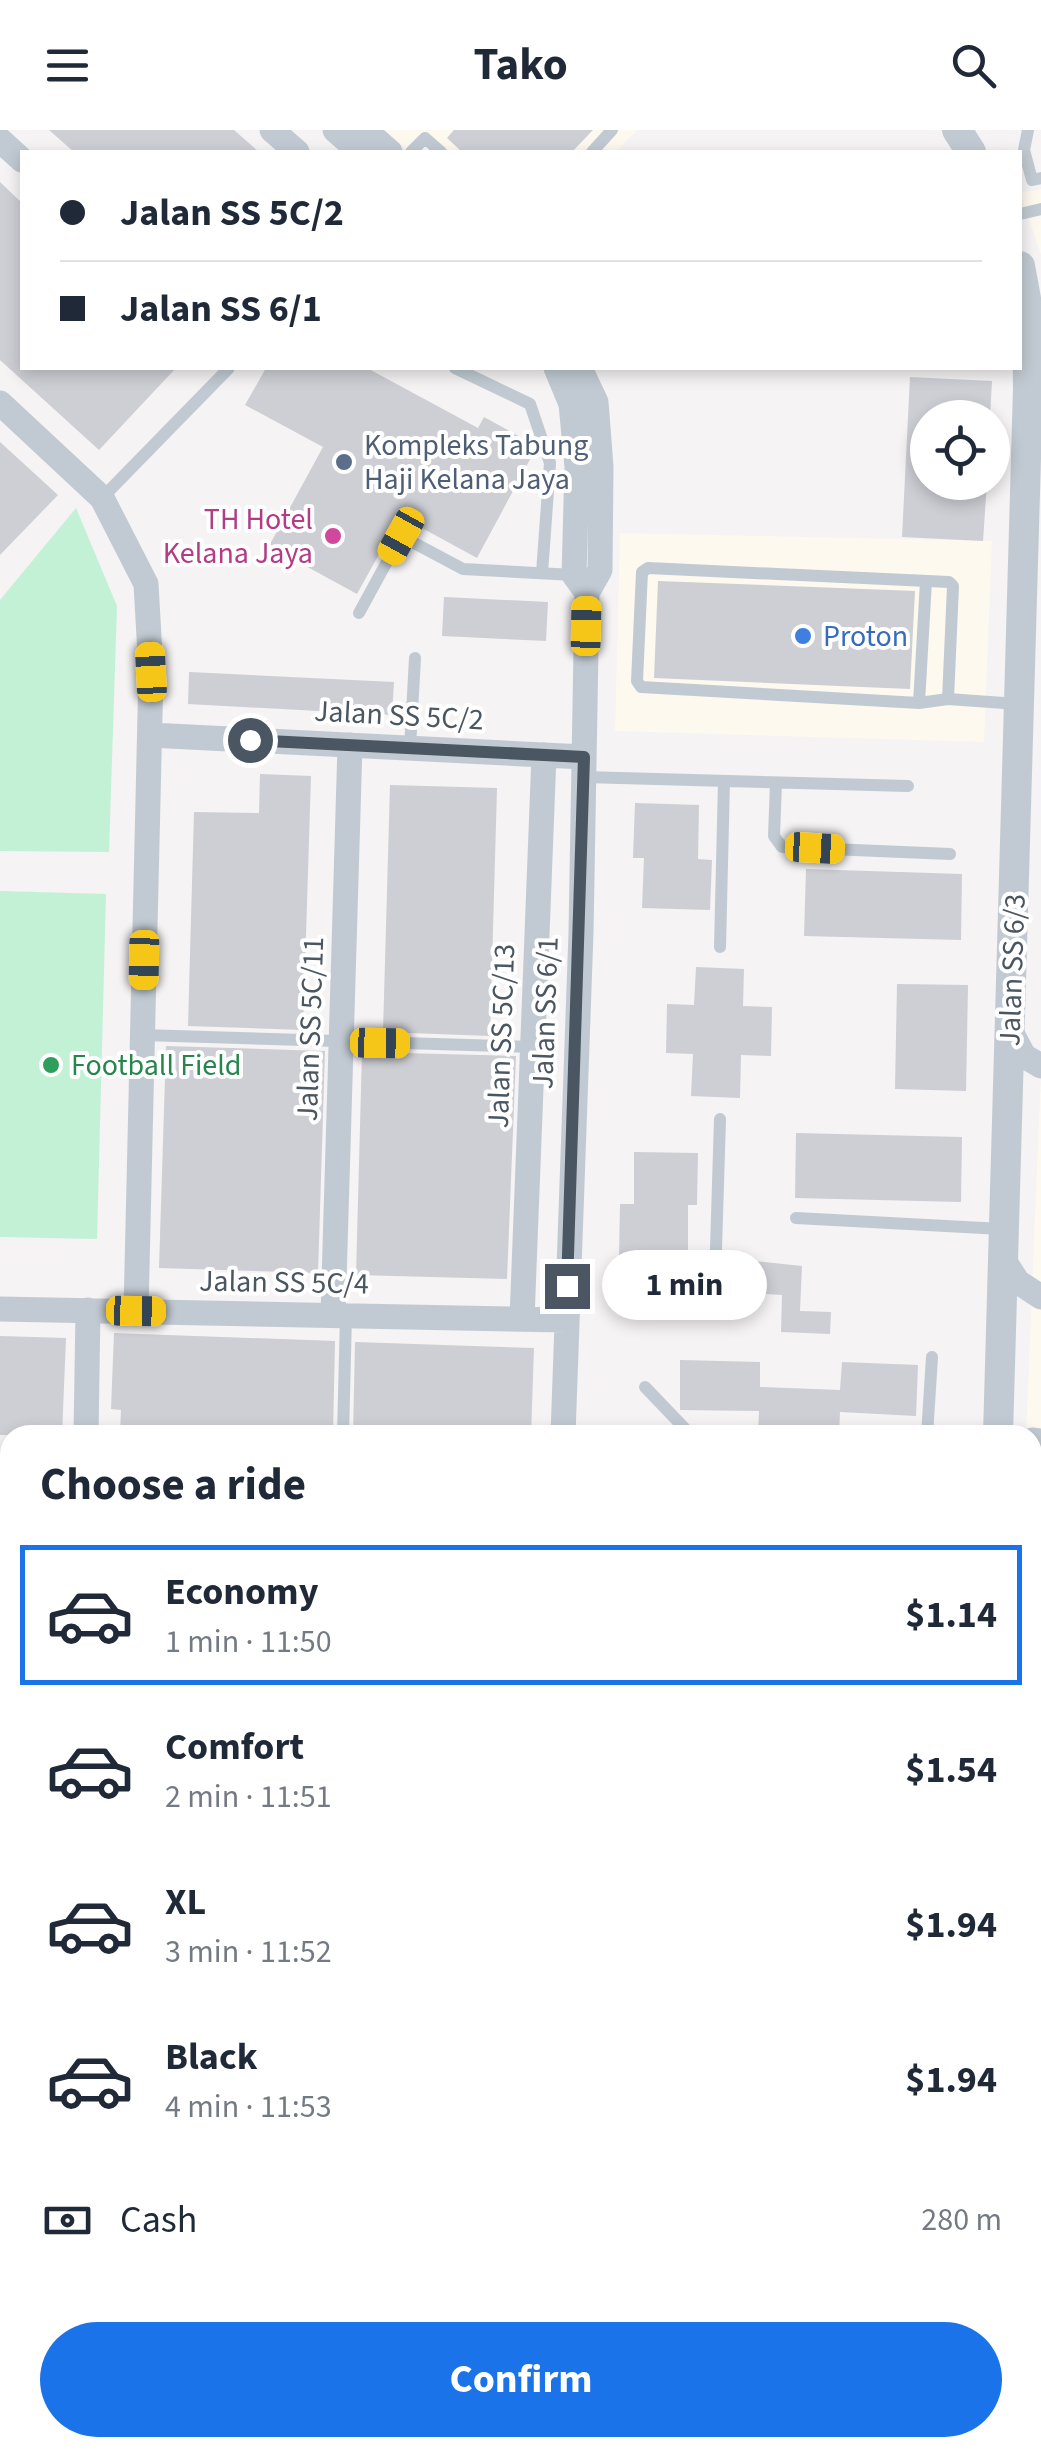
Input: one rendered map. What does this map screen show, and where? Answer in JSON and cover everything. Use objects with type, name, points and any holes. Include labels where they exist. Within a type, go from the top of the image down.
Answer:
[{"type":"street","points":[[272,130],[295,150]]},
{"type":"street","points":[[335,130],[373,140]]},
{"type":"street","points":[[0,140],[20,158]]},
{"type":"street","name":"Jalan SS 6/3","points":[[998,1425],[1010,1030],[1029,822],[1020,704],[1033,516],[1035,388],[1022,277]]},
{"type":"street","name":"Jalan SS 6/1","points":[[557,370],[571,404],[577,466],[584,767],[563,1425]]},
{"type":"street","name":"Jalan SS 6/1","points":[[581,370],[596,402],[601,466],[600,570],[581,584]]},
{"type":"street","points":[[0,403],[102,498],[146,584],[151,672],[136,1311]]},
{"type":"street","name":"Jalan SS 5C/2","points":[[150,735],[544,755],[584,767]]},
{"type":"street","name":"Jalan SS 5C/11","points":[[340,1315],[350,745]]},
{"type":"street","name":"Jalan SS 5C/13","points":[[522,1319],[544,755]]},
{"type":"street","points":[[1010,1030],[1024,1056],[1041,1066]]},
{"type":"street","points":[[1004,1244],[1018,1282],[1041,1296]]},
{"type":"street","name":"Jalan SS 5C/4","points":[[0,1309],[566,1320]]},
{"type":"street","points":[[86,1425],[88,1310]]},
{"type":"lane","points":[[594,150],[612,130]]},
{"type":"lane","points":[[1028,130],[1024,150],[1032,180],[1041,178]]},
{"type":"lane","points":[[102,498],[227,370]]},
{"type":"lane","points":[[459,370],[530,404],[550,464],[542,573]]},
{"type":"lane","points":[[360,613],[401,536],[463,568],[542,573],[581,584]]},
{"type":"lane","points":[[948,699],[953,586],[949,582],[648,568],[642,572],[637,682],[641,686],[919,703],[948,699],[1020,704]]},
{"type":"lane","points":[[919,703],[926,581]]},
{"type":"lane","points":[[410,748],[415,658]]},
{"type":"lane","points":[[584,767],[724,781],[908,786]]},
{"type":"lane","points":[[720,948],[724,781]]},
{"type":"lane","points":[[776,782],[774,836],[782,847],[950,854]]},
{"type":"lane","points":[[142,1035],[534,1047]]},
{"type":"lane","points":[[622,1282],[715,1282],[720,1118]]},
{"type":"lane","points":[[796,1218],[1004,1244]]},
{"type":"lane","points":[[340,1315],[343,1425]]},
{"type":"lane","points":[[928,1425],[932,1357]]},
{"type":"lane","points":[[645,1386],[682,1425]]},
{"type":"shaded area","points":[[385,130],[637,130],[618,150],[407,150]]},
{"type":"shaded area","points":[[1041,189],[1041,255],[1022,199],[1022,193]]},
{"type":"shaded area","name":"Proton","points":[[620,533],[992,541],[984,742],[615,731]]},
{"type":"shaded area","points":[[1041,1073],[1041,1425],[1026,1425]]},
{"type":"green space","points":[[76,508],[117,606],[109,852],[0,851],[0,600]]},
{"type":"green space","name":"Football Field","points":[[0,891],[106,894],[97,1239],[0,1237]]},
{"type":"building","points":[[49,130],[234,130],[257,150],[72,150]]},
{"type":"building","points":[[454,130],[593,130],[574,150],[460,150],[447,138]]},
{"type":"building","points":[[0,182],[20,201],[20,370],[174,370],[99,450],[0,360]]},
{"type":"building","points":[[265,370],[371,370],[478,428],[484,417],[533,444],[535,450],[477,558],[400,516],[357,594],[269,546],[323,447],[245,405]]},
{"type":"building","points":[[910,377],[992,381],[991,400],[910,400],[910,500],[986,500],[983,541],[902,537]]},
{"type":"building","points":[[0,442],[58,495],[0,555]]},
{"type":"building","points":[[658,581],[915,591],[910,689],[654,678]]},
{"type":"building","points":[[444,597],[548,602],[546,641],[442,636]]},
{"type":"building","points":[[189,672],[394,682],[392,715],[188,704]]},
{"type":"building","points":[[260,774],[311,776],[303,1030],[188,1026],[194,812],[259,813]]},
{"type":"building","points":[[390,785],[497,788],[490,1036],[383,1032]]},
{"type":"building","points":[[635,803],[699,805],[698,859],[712,860],[710,910],[642,908],[644,858],[633,858]]},
{"type":"building","points":[[806,869],[962,874],[961,940],[804,936]]},
{"type":"building","points":[[696,967],[744,969],[743,1006],[772,1007],[771,1056],[741,1055],[740,1098],[691,1096],[693,1054],[666,1053],[667,1004],[694,1005]]},
{"type":"building","points":[[897,984],[968,985],[966,1091],[895,1089]]},
{"type":"building","points":[[166,1046],[325,1051],[318,1273],[159,1268]]},
{"type":"building","points":[[362,1052],[516,1056],[507,1279],[356,1275]]},
{"type":"building","points":[[796,1133],[962,1137],[961,1202],[795,1198]]},
{"type":"building","points":[[634,1152],[698,1153],[697,1205],[688,1205],[688,1257],[619,1256],[620,1204],[634,1204]]},
{"type":"building","points":[[726,1258],[802,1266],[800,1311],[831,1312],[830,1334],[781,1332],[782,1295],[719,1291],[725,1282]]},
{"type":"building","points":[[114,1333],[335,1341],[333,1425],[120,1425],[121,1410],[111,1409]]},
{"type":"building","points":[[0,1336],[66,1338],[62,1425],[0,1425]]},
{"type":"building","points":[[355,1342],[534,1348],[531,1425],[353,1425]]},
{"type":"building","points":[[680,1360],[760,1362],[760,1387],[840,1390],[842,1362],[918,1365],[916,1416],[840,1412],[839,1425],[758,1425],[759,1411],[680,1410]]},
{"type":"place","name":"Kompleks Tabung Haji Kelana Jaya","points":[[344,462]]},
{"type":"place","name":"TH Hotel Kelana Jaya","points":[[333,536]]},
{"type":"place","name":"Proton","points":[[803,636]]},
{"type":"place","name":"Football Field","points":[[51,1065]]},
{"type":"route","points":[[250,740],[584,757],[567,1286]]}]
